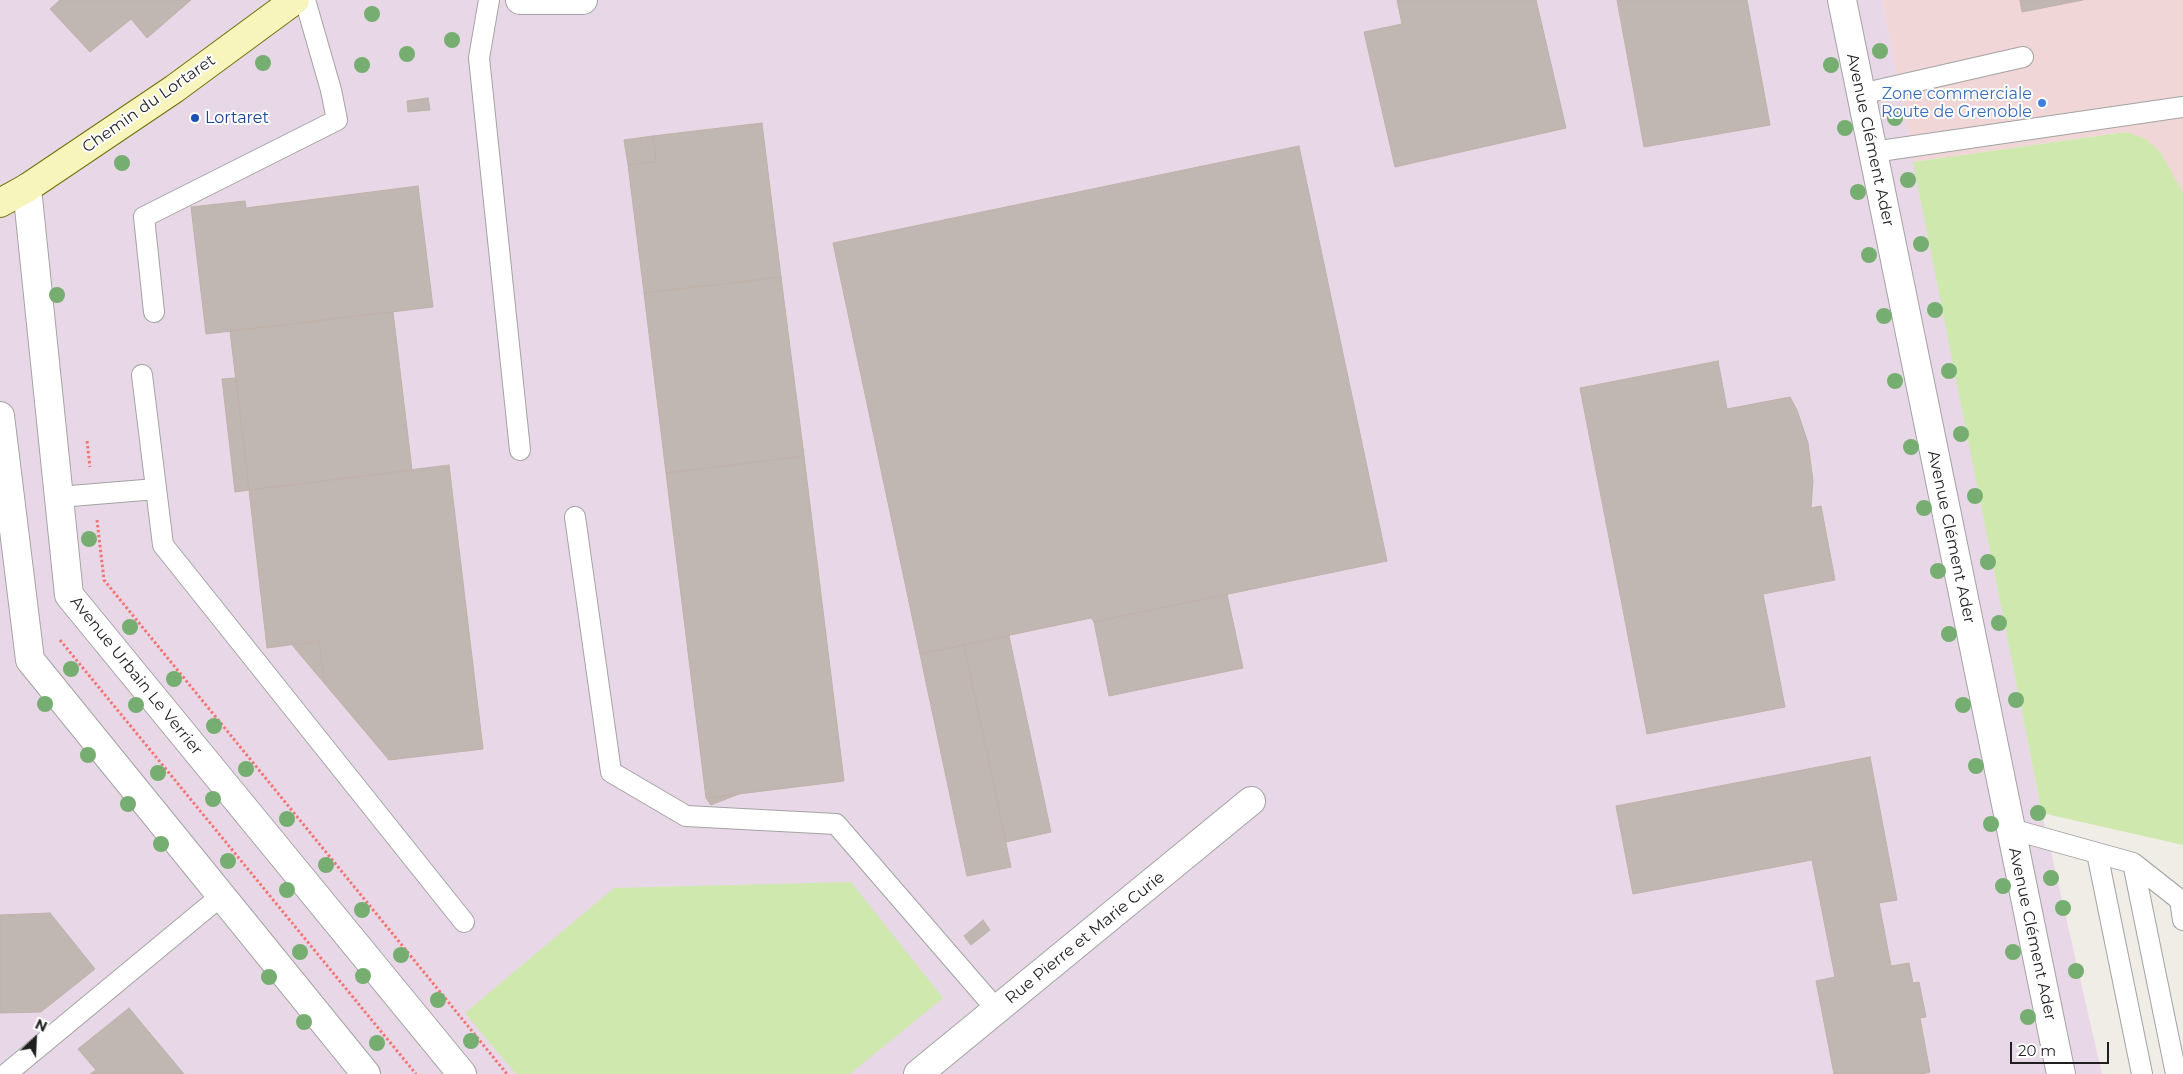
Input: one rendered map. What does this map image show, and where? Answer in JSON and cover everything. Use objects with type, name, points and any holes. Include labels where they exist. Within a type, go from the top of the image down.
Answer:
[{"type":"main road","name":"Chemin du Lortaret","points":[[0,203],[27,188],[174,89],[295,0]]},
{"type":"street","points":[[520,0],[583,0]]},
{"type":"street","name":"Avenue Clément Ader","points":[[1842,0],[2011,829],[2056,1071]]},
{"type":"street","name":"Avenue Urbain Le Verrier","points":[[27,188],[69,595],[462,1074]]},
{"type":"street","points":[[0,416],[30,660],[366,1074]]},
{"type":"street","name":"Rue Pierre et Marie Curie","points":[[918,1074],[1251,801]]},
{"type":"lane","points":[[154,312],[144,217],[337,120],[331,90],[305,0]]},
{"type":"lane","points":[[490,0],[479,58],[520,450]]},
{"type":"lane","points":[[1861,94],[2023,57]]},
{"type":"lane","points":[[1873,152],[2183,107]]},
{"type":"lane","points":[[142,375],[163,545],[464,922]]},
{"type":"lane","points":[[59,497],[156,489]]},
{"type":"lane","points":[[575,517],[610,772],[686,816],[836,824],[997,1010]]},
{"type":"lane","points":[[2011,829],[2132,863],[2180,900],[2183,920]]},
{"type":"lane","points":[[2097,853],[2142,1074]]},
{"type":"lane","points":[[2132,863],[2176,1074]]},
{"type":"lane","points":[[6,1074],[221,896]]},
{"type":"path","points":[[86,435],[104,580],[507,1074]]},
{"type":"shaded area","points":[[0,0],[1882,0],[2042,813],[2102,1074],[0,1074]]},
{"type":"shaded area","name":"Zone commerciale Route de Grenoble","points":[[1882,0],[2183,0],[2183,193],[2126,132],[1913,162]]},
{"type":"green space","points":[[2126,132],[2146,139],[2161,153],[2183,193],[2183,845],[2042,813],[1913,162]]},
{"type":"green space","points":[[851,882],[943,998],[850,1074],[516,1074],[465,1013],[614,888]]},
{"type":"building","points":[[60,0],[191,0],[147,38],[131,19],[90,52],[50,9]]},
{"type":"building","points":[[1397,0],[1536,0],[1566,128],[1395,167],[1364,32],[1402,24]]},
{"type":"building","points":[[1617,0],[1747,0],[1770,125],[1644,147]]},
{"type":"building","points":[[2020,0],[2083,0],[2022,12]]},
{"type":"building","points":[[428,98],[430,110],[408,112],[407,101]]},
{"type":"building","points":[[762,123],[781,277],[644,293],[628,165],[656,162],[653,136]]},
{"type":"building","points":[[653,136],[656,162],[628,165],[624,140]]},
{"type":"building","points":[[1299,146],[1387,561],[1094,622],[1091,618],[920,654],[833,243]]},
{"type":"building","points":[[418,186],[433,307],[206,334],[191,207],[245,201],[246,208]]},
{"type":"building","points":[[781,277],[804,456],[666,473],[644,293]]},
{"type":"building","points":[[393,312],[412,470],[249,490],[230,331]]},
{"type":"building","points":[[1718,361],[1727,409],[1790,397],[1797,410],[1808,443],[1813,481],[1811,508],[1821,506],[1835,580],[1763,594],[1785,707],[1647,734],[1580,388]]},
{"type":"building","points":[[236,378],[249,490],[235,492],[222,379]]},
{"type":"building","points":[[804,456],[844,781],[706,798],[666,473]]},
{"type":"building","points":[[449,465],[483,749],[389,760],[325,684],[319,641],[267,648],[249,490]]},
{"type":"building","points":[[1227,594],[1243,668],[1109,696],[1094,622]]},
{"type":"building","points":[[1009,636],[1051,832],[1006,842],[964,645]]},
{"type":"building","points":[[319,641],[325,684],[292,645]]},
{"type":"building","points":[[964,645],[1011,867],[967,876],[920,654]]},
{"type":"building","points":[[1870,757],[1897,900],[1879,903],[1891,966],[1909,963],[1913,983],[1919,982],[1926,1017],[1920,1018],[1930,1072],[1922,1074],[1834,1074],[1816,981],[1835,977],[1812,860],[1633,894],[1616,806]]},
{"type":"building","points":[[739,794],[711,805],[706,798]]},
{"type":"building","points":[[50,913],[95,969],[41,1012],[0,1013],[0,915]]},
{"type":"building","points":[[983,920],[990,930],[971,945],[964,936]]},
{"type":"building","points":[[129,1008],[184,1074],[90,1074],[96,1070],[78,1049]]},
{"type":"place","name":"Zone commerciale Route de Grenoble","points":[[2042,103]]},
{"type":"place","name":"Lortaret","points":[[195,118]]}]
